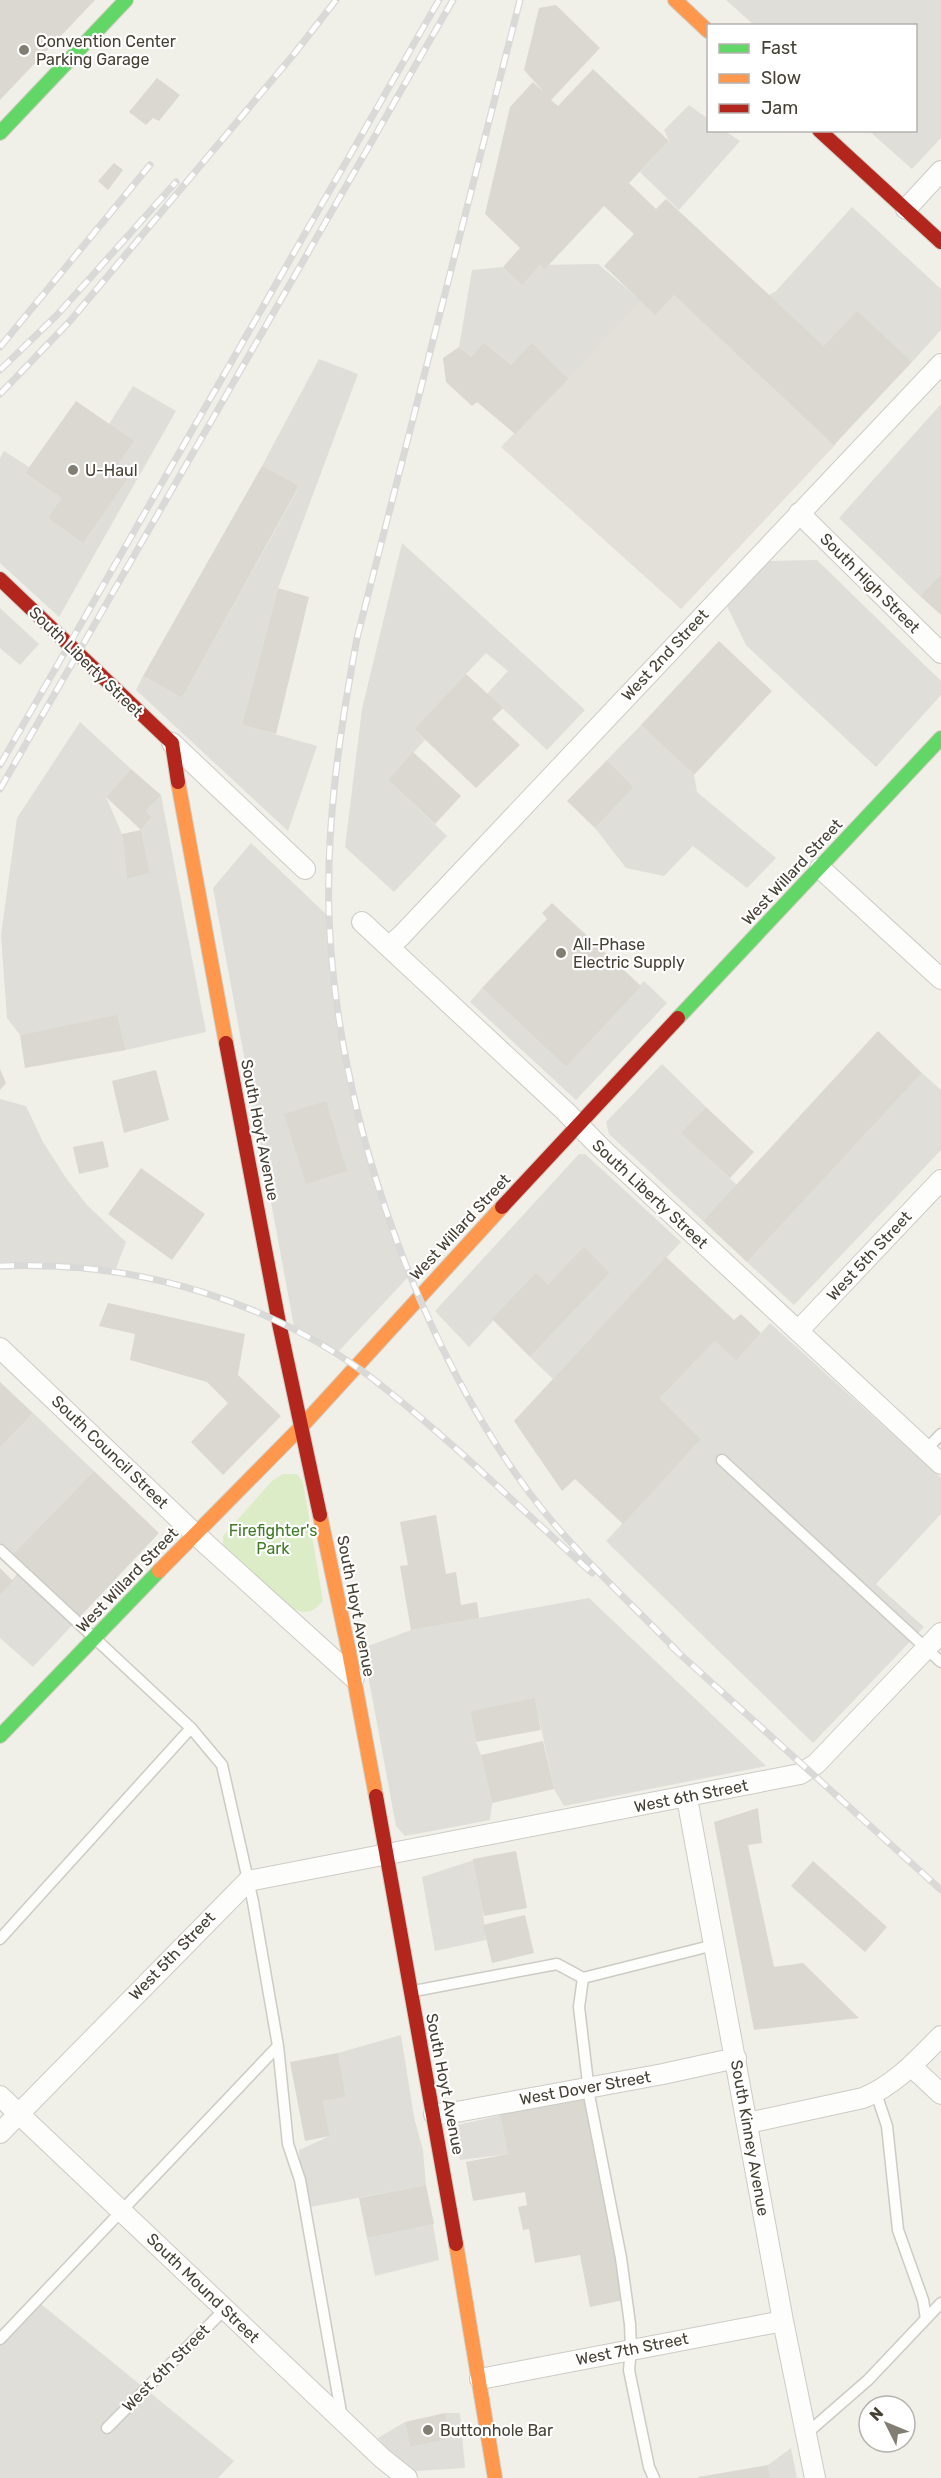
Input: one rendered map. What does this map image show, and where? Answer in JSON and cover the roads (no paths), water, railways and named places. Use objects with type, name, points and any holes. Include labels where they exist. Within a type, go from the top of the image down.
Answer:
[{"type":"main road","points":[[675,0],[707,30]]},
{"type":"main road","points":[[0,134],[120,2]]},
{"type":"main road","points":[[821,132],[941,242]]},
{"type":"main road","name":"South Liberty Street","points":[[0,579],[172,743]]},
{"type":"main road","name":"West Willard Street","points":[[0,1736],[302,1426],[428,1285],[941,738]]},
{"type":"main road","name":"South Hoyt Avenue","points":[[172,743],[275,1300],[354,1678],[434,2114],[495,2478]]},
{"type":"street","points":[[906,209],[941,171]]},
{"type":"street","name":"West 2nd Street","points":[[389,946],[528,803],[941,364]]},
{"type":"street","name":"South High Street","points":[[799,513],[941,653]]},
{"type":"street","points":[[172,743],[305,868]]},
{"type":"street","points":[[820,868],[938,970]]},
{"type":"street","name":"South Liberty Street","points":[[362,922],[941,1464]]},
{"type":"street","name":"West 5th Street","points":[[798,1331],[941,1180]]},
{"type":"street","name":"South Council Street","points":[[0,1348],[195,1534],[354,1678]]},
{"type":"street","name":"West 6th Street","points":[[385,1854],[687,1798],[809,1771],[941,1633]]},
{"type":"street","name":"South Kinney Avenue","points":[[687,1798],[783,2320],[815,2478]]},
{"type":"street","points":[[248,1881],[385,1854]]},
{"type":"street","name":"West 5th Street","points":[[0,2133],[239,1887],[248,1881]]},
{"type":"street","points":[[748,2122],[863,2098],[876,2093],[899,2078],[941,2036]]},
{"type":"street","name":"West Dover Street","points":[[434,2114],[451,2113],[663,2074],[736,2058]]},
{"type":"street","points":[[911,2066],[941,2094]]},
{"type":"street","name":"South Mound Street","points":[[0,2096],[406,2478]]},
{"type":"street","name":"West 7th Street","points":[[480,2379],[783,2320]]},
{"type":"lane","points":[[926,1450],[941,1434]]},
{"type":"lane","points":[[722,1460],[941,1662]]},
{"type":"lane","points":[[0,1550],[95,1636],[191,1728],[222,1765],[248,1881],[278,2046],[288,2144],[300,2180],[343,2420]]},
{"type":"lane","points":[[0,1939],[191,1728]]},
{"type":"lane","points":[[410,1991],[557,1964],[583,1978],[714,1945]]},
{"type":"lane","points":[[583,1978],[579,2007],[590,2100],[621,2258],[631,2349],[629,2370],[649,2467],[654,2478]]},
{"type":"lane","points":[[0,2339],[278,2046]]},
{"type":"lane","points":[[876,2093],[887,2126],[898,2230],[923,2300],[926,2319]]},
{"type":"lane","points":[[806,2434],[868,2380],[941,2303]]},
{"type":"lane","name":"West 6th Street","points":[[107,2428],[225,2309]]},
{"type":"railway","points":[[0,394],[70,321],[294,54],[336,0]]},
{"type":"railway","points":[[0,765],[439,0]]},
{"type":"railway","points":[[0,789],[453,0]]},
{"type":"railway","points":[[520,0],[357,638],[345,707],[332,811],[329,916],[335,989],[347,1065],[365,1141],[388,1217],[417,1292],[450,1363],[487,1430],[528,1491],[562,1533],[677,1651]]},
{"type":"railway","points":[[0,347],[150,165]]},
{"type":"railway","points":[[0,370],[57,315],[176,182]]},
{"type":"railway","points":[[0,1266],[51,1266],[102,1270],[152,1279],[202,1292],[250,1309],[296,1331],[340,1356],[409,1408],[592,1573]]},
{"type":"railway","points":[[671,1646],[941,1890]]},
{"type":"place","name":"Convention Center Parking Garage","points":[[24,50]]},
{"type":"place","name":"U-Haul","points":[[73,470]]},
{"type":"place","name":"All-Phase Electric Supply","points":[[561,953]]},
{"type":"place","name":"Buttonhole Bar","points":[[428,2430]]},
{"type":"park label","name":"Firefighter's Park","points":[[273,1539]]}]
